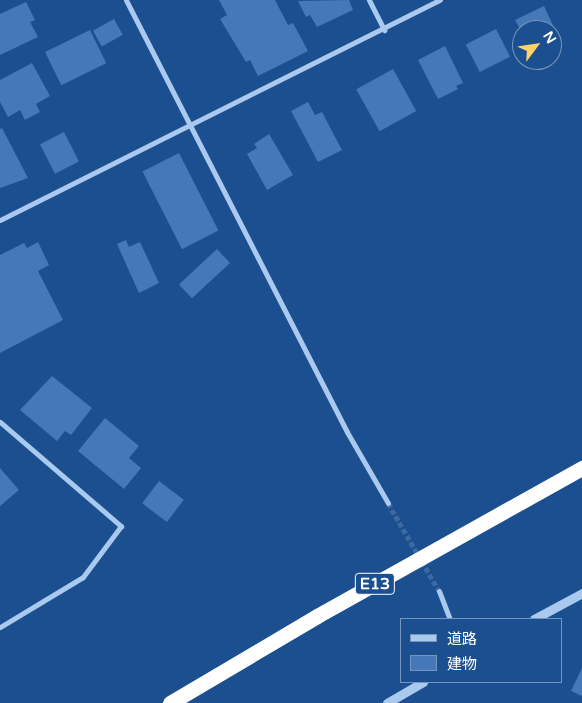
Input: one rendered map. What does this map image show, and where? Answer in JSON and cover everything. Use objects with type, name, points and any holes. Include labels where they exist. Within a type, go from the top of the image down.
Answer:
[{"type":"highway","name":"E13","points":[[170,703],[317,616],[582,468]]},
{"type":"street","points":[[126,0],[346,432],[388,503]]},
{"type":"street","points":[[369,0],[384,30]]},
{"type":"street","points":[[0,220],[384,30],[440,0]]},
{"type":"street","points":[[0,422],[121,526],[83,577],[0,627]]},
{"type":"street","points":[[439,592],[450,618]]},
{"type":"street","points":[[536,618],[582,593]]},
{"type":"street","points":[[387,703],[421,683]]},
{"type":"building","points":[[219,0],[275,0],[288,25],[293,23],[308,51],[258,76],[250,60],[246,62],[220,19],[227,15]]},
{"type":"building","points":[[349,0],[353,10],[317,27],[310,15],[306,17],[298,1]]},
{"type":"building","points":[[26,2],[35,20],[30,22],[38,37],[0,55],[0,14]]},
{"type":"building","points":[[544,6],[550,20],[515,20]]},
{"type":"building","points":[[114,19],[123,35],[102,46],[93,31]]},
{"type":"building","points":[[496,29],[510,57],[480,72],[466,44]]},
{"type":"building","points":[[90,30],[106,63],[61,85],[45,52]]},
{"type":"building","points":[[445,46],[463,83],[456,86],[458,89],[438,99],[418,60]]},
{"type":"building","points":[[32,63],[50,96],[36,104],[40,112],[25,120],[20,110],[8,117],[0,102],[0,80]]},
{"type":"building","points":[[393,69],[416,111],[380,131],[356,89]]},
{"type":"building","points":[[308,102],[315,115],[322,112],[342,150],[318,162],[291,111]]},
{"type":"building","points":[[2,128],[28,178],[0,188],[0,129]]},
{"type":"building","points":[[64,132],[79,161],[55,174],[40,144]]},
{"type":"building","points":[[269,134],[293,175],[267,190],[247,154],[257,148],[254,144]]},
{"type":"building","points":[[179,153],[218,231],[182,249],[142,172]]},
{"type":"building","points":[[126,240],[129,247],[140,242],[159,283],[139,293],[117,244]]},
{"type":"building","points":[[38,242],[49,265],[38,271],[63,320],[0,353],[0,255],[24,243],[27,248]]},
{"type":"building","points":[[217,249],[230,263],[192,298],[179,284]]},
{"type":"building","points":[[52,376],[92,408],[71,435],[65,431],[57,441],[20,410]]},
{"type":"building","points":[[105,418],[139,446],[129,458],[141,468],[124,489],[78,451]]},
{"type":"building","points":[[0,468],[19,490],[0,506]]},
{"type":"building","points":[[159,481],[184,500],[167,522],[142,503]]},
{"type":"building","points":[[582,668],[582,696],[571,691]]},
{"type":"tunnel","points":[[388,503],[439,591]]}]
